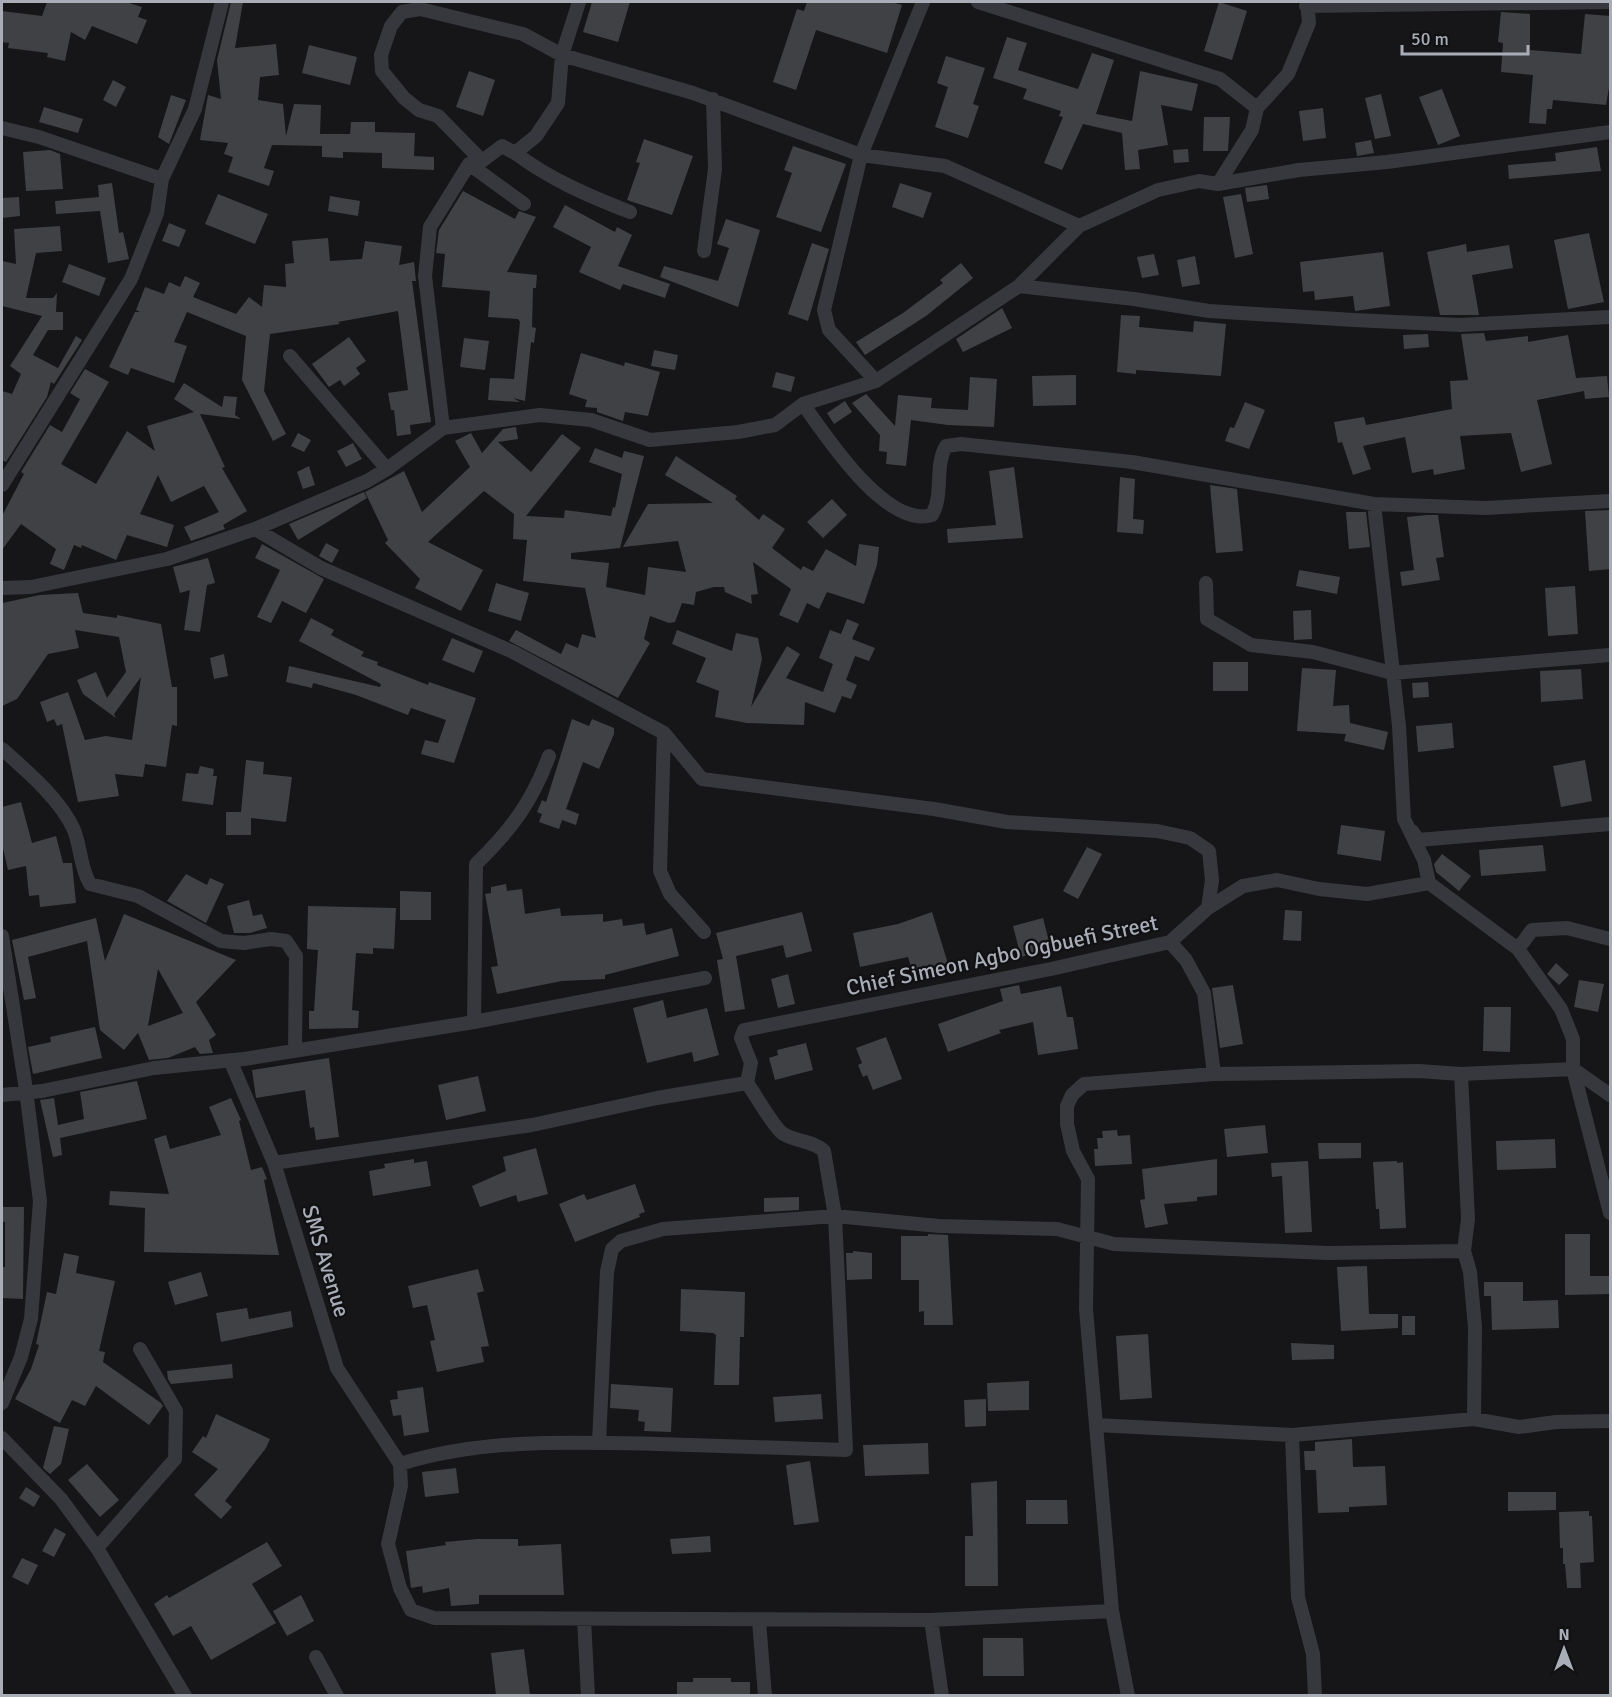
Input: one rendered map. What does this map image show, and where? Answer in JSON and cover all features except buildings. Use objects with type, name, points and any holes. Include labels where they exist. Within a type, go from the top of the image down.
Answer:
[{"type":"street","points":[[2,485],[131,279],[157,213],[162,179],[195,109],[222,2]]},
{"type":"street","points":[[515,153],[536,136],[558,103],[562,55],[579,2]]},
{"type":"street","points":[[876,381],[829,330],[824,310],[861,154],[923,2]]},
{"type":"street","points":[[978,2],[1220,79],[1257,108]]},
{"type":"street","points":[[1218,184],[1252,130],[1257,108],[1288,74],[1309,23],[1307,4],[1611,2]]},
{"type":"street","points":[[524,204],[476,162],[443,120],[419,110],[392,86],[382,71],[381,55],[391,26],[402,12],[420,9],[523,34],[562,55],[713,99],[861,154],[945,166],[1079,226]]},
{"type":"street","points":[[704,251],[715,169],[713,99]]},
{"type":"street","points":[[2,128],[39,137],[162,179]]},
{"type":"street","points":[[2,588],[31,587],[167,559],[255,529],[387,469],[443,428],[540,415],[591,420],[650,440],[738,432],[775,425],[803,404],[876,381],[1019,286],[1079,226],[1158,190],[1199,181],[1218,184],[1299,170],[1387,162],[1611,132]]},
{"type":"street","points":[[443,428],[424,276],[430,227],[476,162],[502,146],[553,179],[630,213]]},
{"type":"street","points":[[1019,286],[1134,298],[1209,311],[1354,320],[1460,325],[1611,317]]},
{"type":"street","points":[[290,356],[387,469]]},
{"type":"street","points":[[803,404],[855,471],[904,514],[922,518],[932,515],[936,507],[940,457],[943,451],[946,446],[961,444],[1132,462],[1229,477],[1374,504],[1486,508],[1611,501]]},
{"type":"street","points":[[1374,504],[1399,726],[1404,819],[1424,860],[1428,883],[1518,949],[1562,1009],[1573,1039],[1573,1069],[1611,1213]]},
{"type":"street","points":[[255,529],[321,568],[513,652],[664,733],[702,779],[934,809],[1007,822],[1157,831],[1190,838],[1209,851],[1212,880],[1208,908]]},
{"type":"street","points":[[1206,583],[1207,619],[1251,645],[1313,652],[1392,673],[1611,655]]},
{"type":"street","points":[[664,733],[660,871],[670,894],[689,911],[704,932]]},
{"type":"street","points":[[2,749],[67,817],[74,832],[83,871],[90,885],[138,896],[221,941],[244,943],[271,939],[286,941],[296,956],[295,1051]]},
{"type":"street","points":[[474,1022],[476,864],[508,833],[539,782],[549,756]]},
{"type":"street","points":[[1404,819],[1418,840],[1611,824]]},
{"type":"street","name":"Chief Simeon Agbo Ogbuefi Street","points":[[747,1083],[751,1063],[741,1038],[744,1030],[1051,969],[1170,942],[1208,908],[1243,886],[1277,880],[1319,889],[1367,894],[1428,883]]},
{"type":"street","points":[[1518,949],[1532,930],[1567,928],[1611,939]]},
{"type":"street","points":[[2,936],[26,1090],[40,1201],[37,1258],[30,1319],[24,1347],[2,1403]]},
{"type":"street","points":[[1170,942],[1186,960],[1204,993],[1214,1074]]},
{"type":"street","points":[[2,1095],[26,1090],[42,1091],[154,1068],[295,1051],[474,1022],[705,978]]},
{"type":"street","name":"SMS Avenue","points":[[230,1060],[274,1163],[337,1368],[400,1464]]},
{"type":"street","points":[[1128,1695],[1112,1611],[1086,1309],[1088,1179],[1073,1151],[1067,1124],[1067,1106],[1072,1095],[1084,1084],[1104,1080],[1214,1074],[1419,1071],[1461,1074],[1573,1069],[1611,1095]]},
{"type":"street","points":[[1461,1074],[1468,1219],[1464,1251],[1470,1272],[1475,1327],[1474,1419]]},
{"type":"street","points":[[274,1163],[532,1125],[657,1098],[747,1083],[775,1126],[784,1134],[817,1144],[824,1151],[835,1216],[846,1450],[599,1442],[506,1444],[435,1453],[400,1464],[401,1486],[388,1544],[400,1588],[411,1610],[434,1618],[759,1621],[931,1620],[1112,1611]]},
{"type":"street","points":[[599,1442],[607,1272],[612,1249],[621,1241],[663,1228],[835,1216],[939,1226],[1057,1229],[1114,1244],[1327,1254],[1464,1251]]},
{"type":"street","points":[[97,1548],[175,1459],[176,1411],[140,1350]]},
{"type":"street","points":[[1096,1425],[1292,1435],[1474,1419],[1519,1427],[1556,1422],[1611,1421]]},
{"type":"street","points":[[1292,1435],[1298,1597],[1313,1654],[1315,1695]]},
{"type":"street","points":[[2,1438],[61,1499],[97,1548],[184,1695]]},
{"type":"street","points":[[584,1619],[588,1695]]},
{"type":"street","points":[[931,1620],[942,1695]]},
{"type":"street","points":[[759,1621],[765,1695]]},
{"type":"street","points":[[316,1657],[337,1695]]}]
